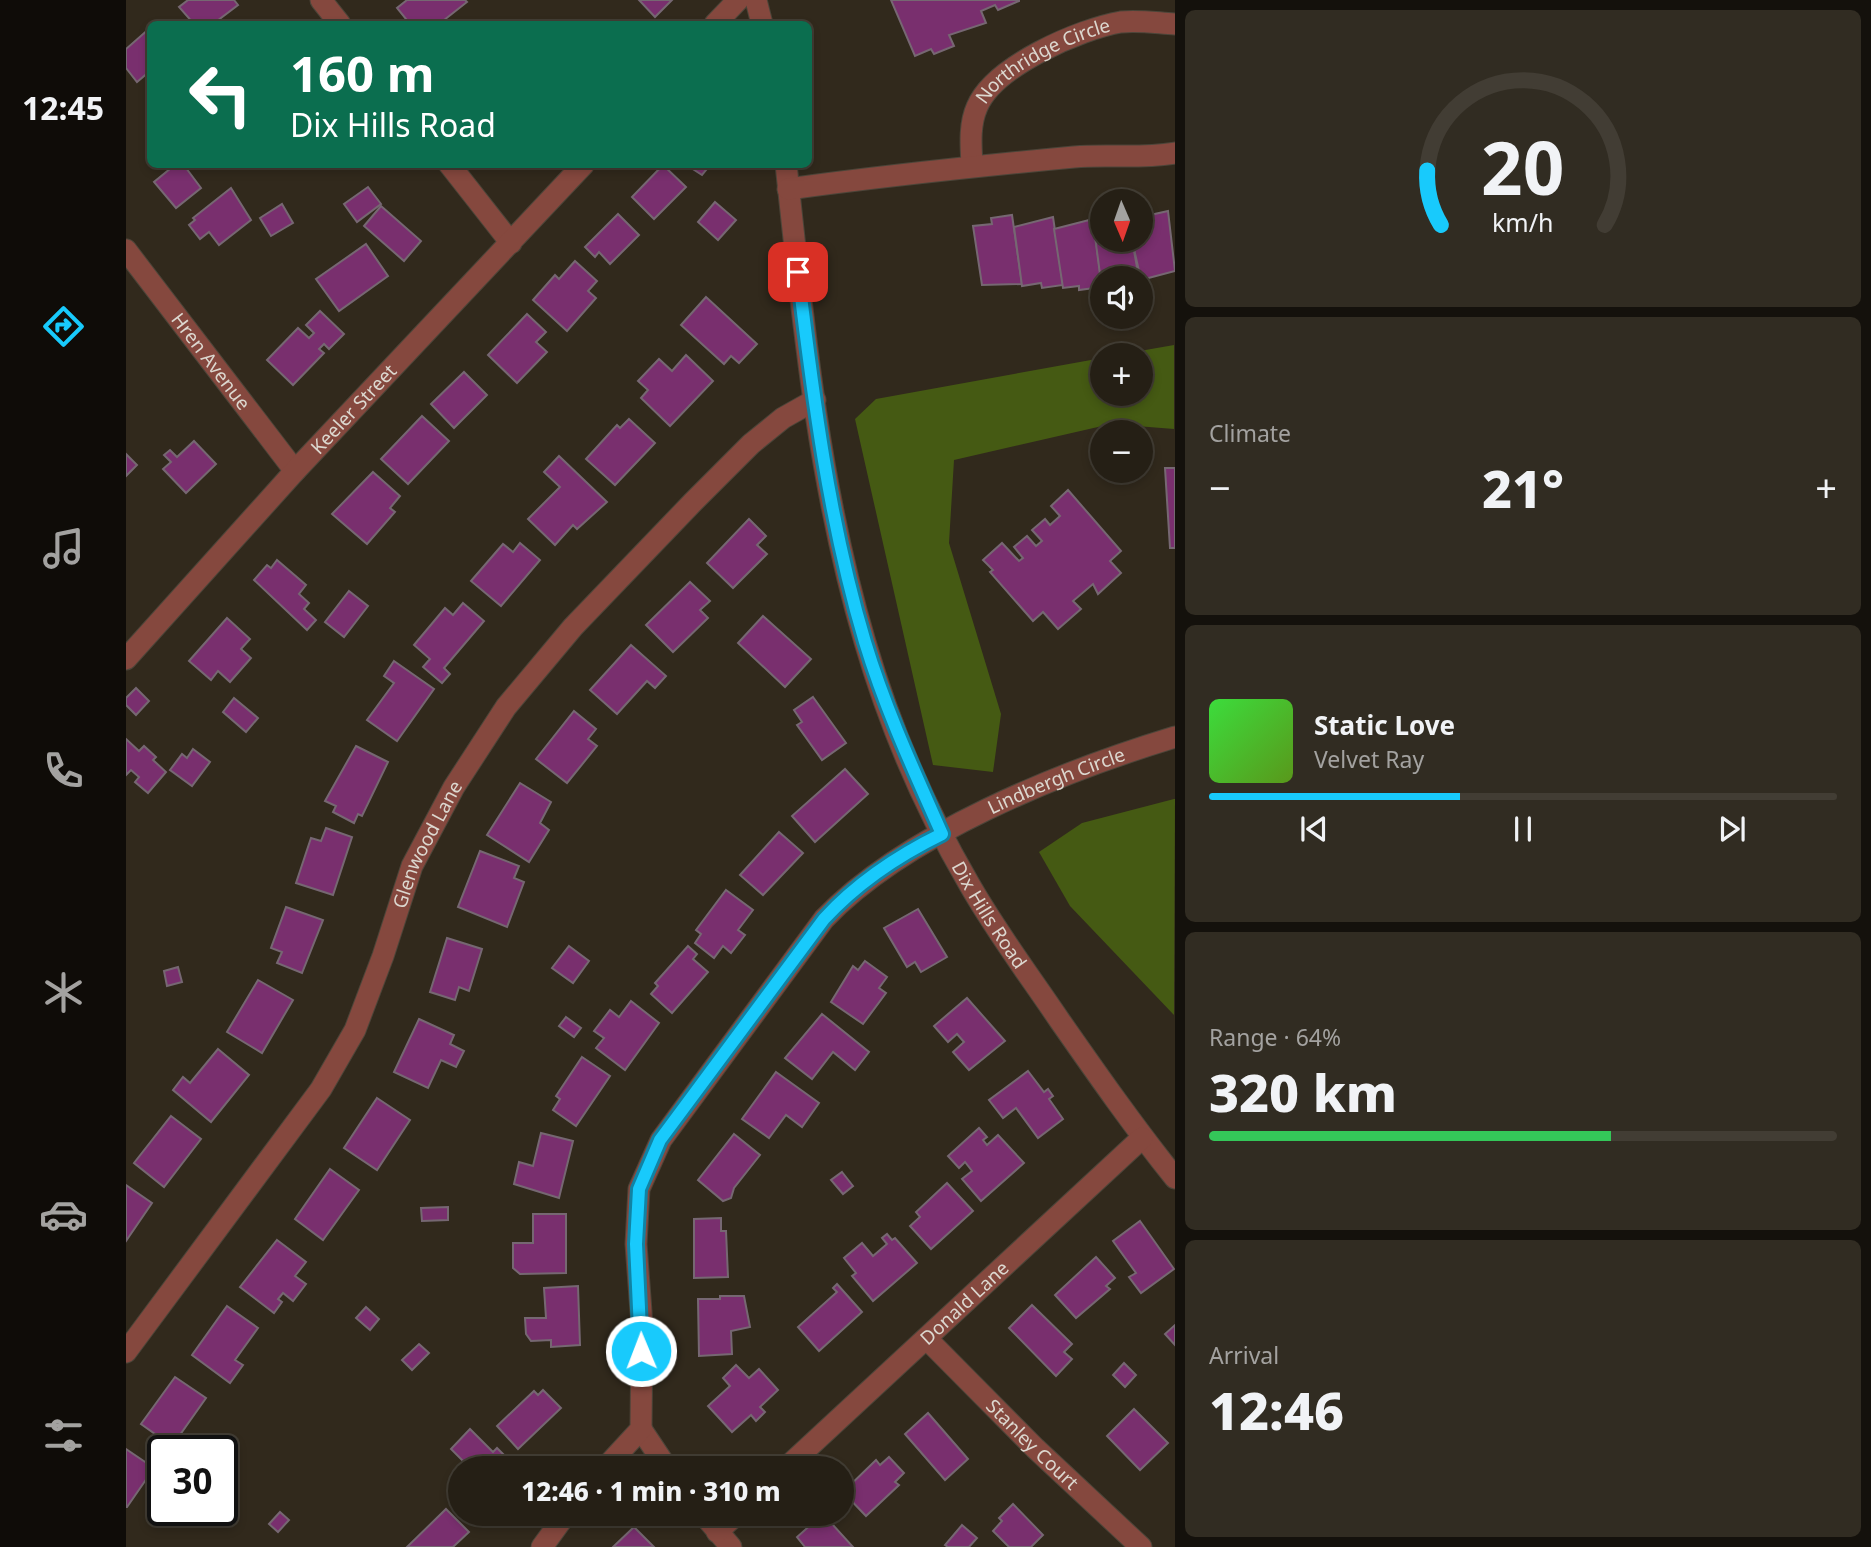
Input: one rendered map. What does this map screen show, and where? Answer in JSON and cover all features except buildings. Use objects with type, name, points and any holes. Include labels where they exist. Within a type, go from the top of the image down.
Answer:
[{"type":"street","points":[[321,0],[338,21]]},
{"type":"street","points":[[718,21],[738,0]]},
{"type":"street","points":[[756,0],[761,21]]},
{"type":"street","name":"Northridge Circle","points":[[972,165],[971,126],[977,105],[990,88],[1010,72],[1057,41],[1092,29],[1124,22],[1174,23]]},
{"type":"street","points":[[788,189],[972,165],[1091,156],[1141,159],[1174,153]]},
{"type":"street","points":[[452,168],[510,243]]},
{"type":"street","name":"Keeler Street","points":[[126,659],[295,471],[580,168]]},
{"type":"street","name":"Dix Hills Road","points":[[786,168],[828,485],[865,642],[908,758],[942,834],[996,927],[1142,1138],[1174,1178]]},
{"type":"street","name":"Hren Avenue","points":[[126,250],[295,471]]},
{"type":"street","name":"Glenwood Lane","points":[[126,1352],[321,1089],[355,1030],[412,866],[454,787],[506,707],[573,627],[702,492],[751,444],[783,418],[815,400]]},
{"type":"street","name":"Lindbergh Circle","points":[[641,1429],[642,1325],[636,1244],[639,1189],[660,1140],[824,919],[851,890],[907,851],[982,812],[1118,754],[1174,737]]},
{"type":"street","name":"Donald Lane","points":[[799,1456],[1142,1138]]},
{"type":"street","name":"Stanley Court","points":[[927,1339],[1035,1448],[1141,1547]]},
{"type":"street","points":[[616,1456],[641,1429],[659,1456]]},
{"type":"street","points":[[542,1547],[557,1526]]},
{"type":"green space","points":[[1174,345],[1174,429],[1153,427],[1153,420],[1090,420],[1090,429],[954,460],[949,543],[1001,714],[993,772],[933,765],[855,419],[876,399],[1090,360],[1090,406],[1153,406],[1153,349]]},
{"type":"green space","points":[[1175,799],[1174,1015],[1070,906],[1039,852],[1082,823]]},
{"type":"route","points":[[641,1351],[642,1325],[636,1244],[639,1189],[660,1140],[824,919],[851,890],[907,851],[942,834],[885,700],[865,642],[844,561],[828,485],[798,272]]}]
